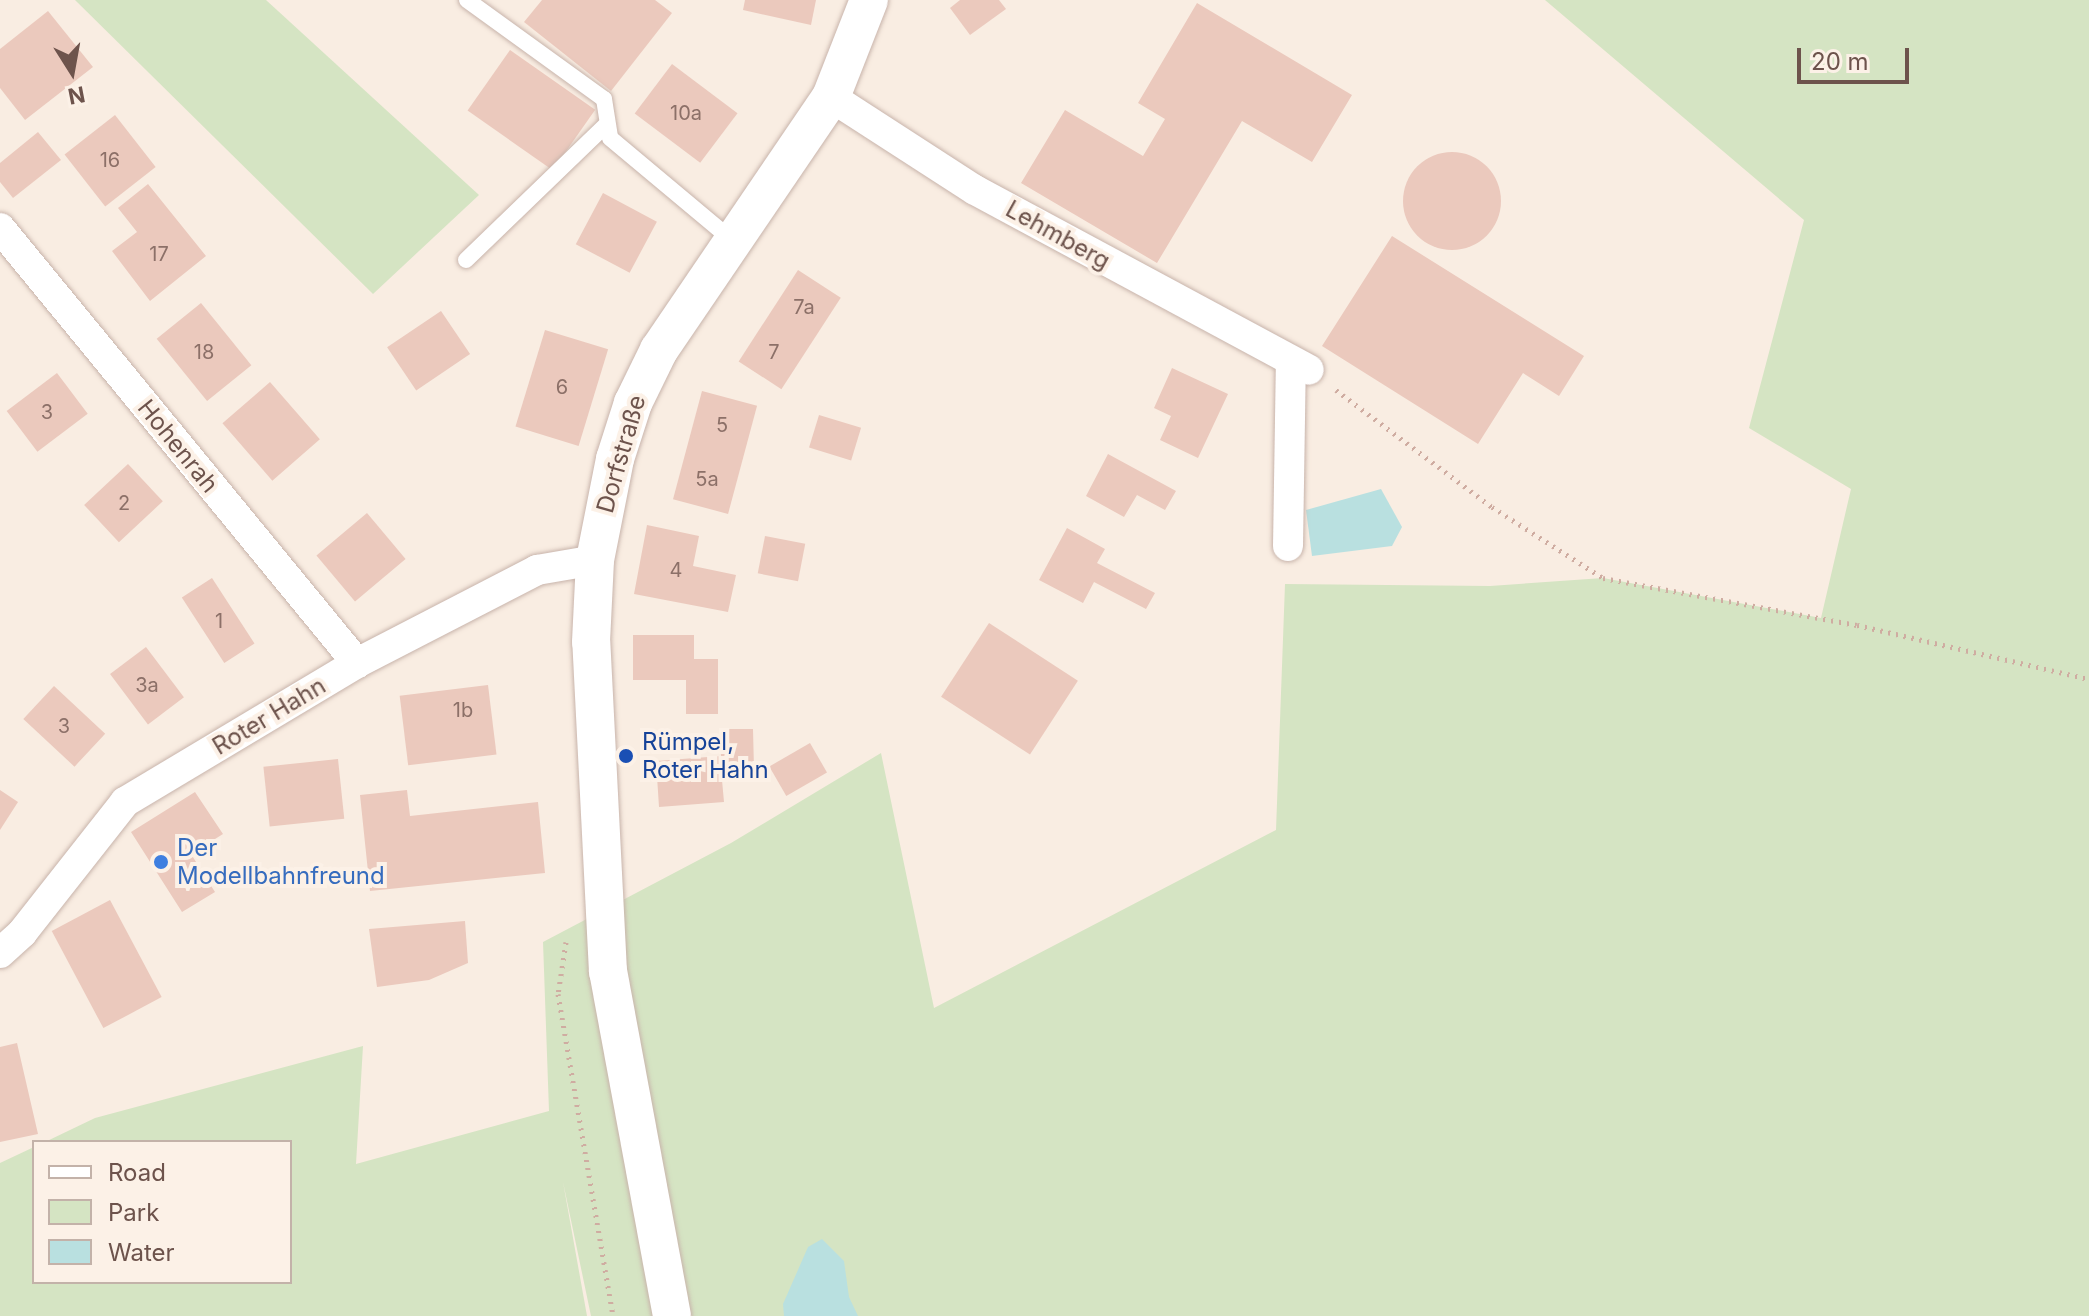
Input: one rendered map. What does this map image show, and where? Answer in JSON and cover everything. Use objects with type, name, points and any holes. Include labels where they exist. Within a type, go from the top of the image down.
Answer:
[{"type":"street","name":"Dorfstraße","points":[[672,1316],[608,972],[591,642],[595,560],[615,459],[633,403],[659,350],[731,239],[831,97],[869,0]]},
{"type":"street","name":"Lehmberg","points":[[831,97],[975,190],[1300,367]]},
{"type":"street","name":"Hohenrah","points":[[0,228],[357,663]]},
{"type":"street","points":[[1288,546],[1300,367]]},
{"type":"street","name":"Roter Hahn","points":[[0,953],[22,933],[125,802],[357,663],[537,570],[595,560]]},
{"type":"lane","points":[[467,0],[604,99],[605,126],[610,138],[635,162],[731,239]]},
{"type":"lane","points":[[466,260],[605,126]]},
{"type":"path","points":[[1300,367],[1492,507],[1603,578],[1857,625],[2089,679]]},
{"type":"path","points":[[567,936],[558,994],[613,1316]]},
{"type":"green space","points":[[75,0],[266,0],[479,195],[373,294]]},
{"type":"green space","points":[[1545,0],[2089,0],[2089,1316],[591,1316],[563,1182],[587,1316],[0,1316],[0,1163],[32,1148],[32,1284],[292,1284],[292,1140],[49,1140],[95,1118],[363,1046],[356,1164],[549,1111],[543,942],[731,843],[881,753],[934,1008],[1276,830],[1285,584],[1490,586],[1603,578],[1821,618],[1851,489],[1749,428],[1804,220]]},
{"type":"water","points":[[1381,489],[1402,527],[1392,546],[1312,556],[1306,510]]},
{"type":"water","points":[[822,1239],[844,1261],[849,1297],[858,1316],[784,1316],[783,1304],[808,1247]]},
{"type":"building","points":[[542,0],[655,0],[672,13],[611,91],[524,22]]},
{"type":"building","points":[[745,0],[816,0],[811,25],[743,10]]},
{"type":"building","points":[[960,0],[999,0],[1006,9],[970,35],[950,8]]},
{"type":"building","points":[[1197,3],[1352,95],[1312,162],[1242,121],[1157,263],[1021,183],[1065,110],[1143,156],[1165,119],[1138,103]]},
{"type":"building","points":[[48,11],[93,67],[25,120],[0,88],[0,49]]},
{"type":"building","points":[[510,50],[595,110],[553,170],[468,111]]},
{"type":"building","points":[[672,64],[737,113],[700,163],[635,114]]},
{"type":"building","points":[[115,115],[156,167],[105,206],[65,154]]},
{"type":"building","points":[[38,132],[61,160],[13,198],[0,182],[0,163]]},
{"type":"building","points":[[1452,152],[1471,155],[1487,166],[1498,182],[1501,201],[1498,220],[1487,236],[1471,247],[1452,250],[1433,247],[1417,236],[1406,220],[1403,201],[1406,182],[1417,166],[1433,155]]},
{"type":"building","points":[[148,184],[206,256],[150,301],[112,251],[137,232],[118,208]]},
{"type":"building","points":[[603,193],[657,222],[630,273],[576,244]]},
{"type":"building","points":[[1392,236],[1584,356],[1559,396],[1523,373],[1478,444],[1322,346]]},
{"type":"building","points":[[798,270],[841,298],[781,389],[739,361]]},
{"type":"building","points":[[201,303],[251,365],[207,401],[157,339]]},
{"type":"building","points":[[441,311],[470,354],[416,390],[387,347]]},
{"type":"building","points":[[545,330],[608,349],[579,446],[515,427]]},
{"type":"building","points":[[1172,368],[1228,394],[1198,458],[1160,440],[1171,416],[1154,408]]},
{"type":"building","points":[[57,373],[88,414],[37,452],[7,411]]},
{"type":"building","points":[[270,382],[320,439],[272,481],[222,423]]},
{"type":"building","points":[[702,391],[757,406],[728,514],[673,499]]},
{"type":"building","points":[[819,415],[861,428],[851,460],[809,448]]},
{"type":"building","points":[[1108,454],[1176,491],[1165,510],[1137,495],[1124,517],[1086,496]]},
{"type":"building","points":[[128,464],[163,501],[119,542],[84,505]]},
{"type":"building","points":[[367,513],[406,559],[355,601],[316,555]]},
{"type":"building","points":[[647,525],[699,536],[693,566],[736,575],[728,612],[634,594]]},
{"type":"building","points":[[1067,528],[1105,549],[1097,563],[1155,593],[1146,609],[1094,582],[1083,603],[1039,580]]},
{"type":"building","points":[[765,536],[805,544],[798,581],[758,573]]},
{"type":"building","points":[[212,578],[254,643],[224,663],[182,598]]},
{"type":"building","points":[[989,623],[1078,681],[1030,755],[941,697]]},
{"type":"building","points":[[633,635],[694,635],[694,659],[718,659],[718,714],[686,714],[686,680],[633,680]]},
{"type":"building","points":[[146,647],[184,697],[148,724],[110,674]]},
{"type":"building","points":[[488,685],[497,754],[408,765],[400,696]]},
{"type":"building","points":[[54,686],[105,734],[75,767],[23,719]]},
{"type":"building","points":[[720,729],[753,729],[754,769],[721,769],[724,802],[659,807],[656,761],[721,756]]},
{"type":"building","points":[[810,743],[827,772],[786,796],[769,766]]},
{"type":"building","points":[[338,759],[344,819],[270,827],[263,767]]},
{"type":"building","points":[[0,790],[18,802],[0,830]]},
{"type":"building","points":[[407,790],[410,816],[538,802],[545,873],[370,891],[360,795]]},
{"type":"building","points":[[195,792],[223,834],[191,854],[215,892],[182,912],[131,832]]},
{"type":"building","points":[[110,900],[162,997],[103,1028],[52,931]]},
{"type":"building","points":[[465,921],[468,963],[429,980],[377,987],[369,929]]},
{"type":"building","points":[[17,1043],[38,1134],[0,1142],[0,1047]]},
{"type":"place","name":"Rümpel, Roter Hahn","points":[[626,756]]},
{"type":"place","name":"Der Modellbahnfreund","points":[[161,862]]}]
